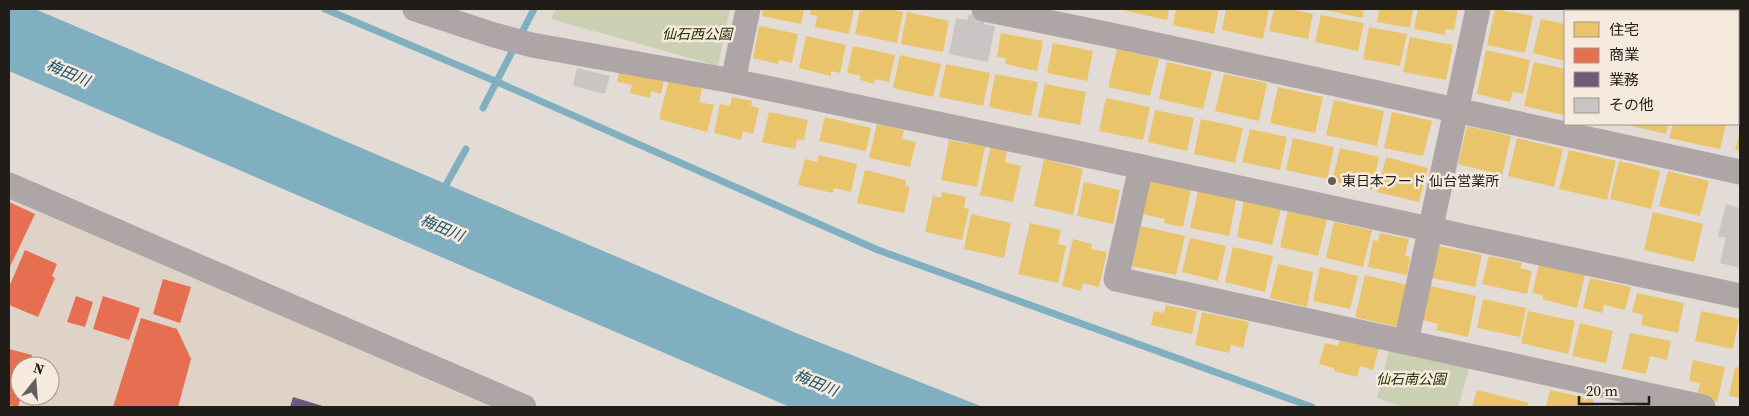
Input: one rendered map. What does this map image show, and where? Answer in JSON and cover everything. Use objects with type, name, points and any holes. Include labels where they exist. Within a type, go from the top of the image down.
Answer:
[{"type":"street","points":[[415,9],[494,35],[532,44],[733,81],[1430,228],[1740,296]]},
{"type":"street","points":[[733,81],[748,9]]},
{"type":"street","points":[[984,9],[1740,172]]},
{"type":"street","points":[[1406,342],[1478,9]]},
{"type":"street","points":[[1141,167],[1116,279],[1703,407]]},
{"type":"street","points":[[9,185],[524,407]]},
{"type":"shaded area","points":[[9,198],[490,407],[9,407]]},
{"type":"green space","name":"仙石西公園","points":[[556,9],[730,9],[718,66],[551,19]]},
{"type":"green space","name":"仙石南公園","points":[[1390,346],[1470,365],[1458,407],[1403,407],[1377,398]]},
{"type":"water","name":"梅田川","points":[[9,9],[35,9],[796,333],[983,407],[790,407],[9,71]]},
{"type":"building: 住宅","points":[[763,9],[804,9],[801,24],[762,16]]},
{"type":"building: 住宅","points":[[811,9],[854,9],[849,34],[815,27],[817,16],[810,15]]},
{"type":"building: 住宅","points":[[860,9],[889,9],[903,12],[897,43],[855,34]]},
{"type":"building: 住宅","points":[[1126,9],[1169,9],[1167,20],[1126,11]]},
{"type":"building: 住宅","points":[[1176,9],[1219,9],[1214,34],[1173,25]]},
{"type":"building: 住宅","points":[[1226,9],[1269,9],[1263,39],[1222,30]]},
{"type":"building: 住宅","points":[[1274,9],[1290,9],[1313,14],[1308,39],[1269,31]]},
{"type":"building: 住宅","points":[[1321,9],[1364,9],[1362,18]]},
{"type":"building: 住宅","points":[[1379,9],[1413,9],[1410,28],[1377,22]]},
{"type":"building: 住宅","points":[[1418,9],[1458,9],[1454,30],[1446,29],[1445,35],[1414,29]]},
{"type":"building: 住宅","points":[[1495,9],[1533,16],[1525,53],[1487,45]]},
{"type":"building: 住宅","points":[[907,12],[949,21],[943,52],[901,44]]},
{"type":"building: 住宅","points":[[1321,15],[1364,23],[1358,51],[1315,42]]},
{"type":"building: 住宅","points":[[1541,19],[1564,24],[1564,61],[1533,53]]},
{"type":"building: 住宅","points":[[759,26],[798,34],[792,63],[779,60],[778,64],[753,58]]},
{"type":"building: 住宅","points":[[1369,27],[1407,34],[1400,66],[1363,59]]},
{"type":"building: 住宅","points":[[1001,33],[1043,41],[1037,71],[1005,64],[1006,58],[997,57]]},
{"type":"building: 住宅","points":[[806,36],[846,45],[840,73],[831,71],[831,76],[799,68]]},
{"type":"building: 住宅","points":[[1410,37],[1453,45],[1446,80],[1403,72]]},
{"type":"building: 住宅","points":[[1053,43],[1093,51],[1087,81],[1047,73]]},
{"type":"building: 住宅","points":[[853,46],[895,55],[889,82],[875,79],[874,84],[860,80],[861,76],[847,73]]},
{"type":"building: 住宅","points":[[1117,49],[1159,59],[1150,96],[1108,87]]},
{"type":"building: 住宅","points":[[1486,50],[1530,60],[1523,94],[1513,92],[1510,102],[1477,94]]},
{"type":"building: 住宅","points":[[900,55],[941,64],[933,97],[893,88]]},
{"type":"building: 住宅","points":[[1167,62],[1212,72],[1203,109],[1159,99]]},
{"type":"building: 住宅","points":[[1534,62],[1564,69],[1563,115],[1524,106]]},
{"type":"building: 住宅","points":[[946,64],[990,73],[983,106],[939,97]]},
{"type":"building: 住宅","points":[[621,66],[665,76],[661,94],[651,91],[650,98],[630,93],[632,85],[617,82]]},
{"type":"building: 住宅","points":[[995,74],[1038,82],[1031,116],[989,107]]},
{"type":"building: 住宅","points":[[1224,74],[1267,83],[1259,121],[1215,111]]},
{"type":"building: 住宅","points":[[669,79],[702,87],[699,102],[714,105],[707,132],[659,119]]},
{"type":"building: 住宅","points":[[1045,84],[1086,92],[1080,125],[1038,117]]},
{"type":"building: 住宅","points":[[1278,87],[1323,97],[1315,133],[1270,123]]},
{"type":"building: 住宅","points":[[732,97],[752,101],[751,106],[759,108],[753,134],[743,131],[741,140],[714,133],[720,104],[730,106]]},
{"type":"building: 住宅","points":[[1106,98],[1150,107],[1143,140],[1099,131]]},
{"type":"building: 住宅","points":[[1334,100],[1384,111],[1377,146],[1326,135]]},
{"type":"building: 住宅","points":[[1155,110],[1194,118],[1187,151],[1148,142]]},
{"type":"building: 住宅","points":[[769,112],[808,120],[804,140],[797,139],[795,149],[762,142]]},
{"type":"building: 住宅","points":[[1392,112],[1432,121],[1423,156],[1384,148]]},
{"type":"building: 住宅","points":[[825,117],[871,128],[866,151],[819,141]]},
{"type":"building: 住宅","points":[[1201,119],[1243,128],[1235,163],[1194,154]]},
{"type":"building: 住宅","points":[[877,124],[904,130],[902,139],[916,142],[910,167],[869,158]]},
{"type":"building: 住宅","points":[[1627,125],[1668,125],[1666,134]]},
{"type":"building: 住宅","points":[[1673,125],[1726,125],[1720,149],[1669,138]]},
{"type":"building: 住宅","points":[[1467,126],[1511,136],[1502,175],[1458,164]]},
{"type":"building: 住宅","points":[[1250,129],[1287,137],[1280,170],[1242,162]]},
{"type":"building: 住宅","points":[[1740,132],[1740,151],[1735,150]]},
{"type":"building: 住宅","points":[[1293,138],[1334,147],[1327,179],[1286,170]]},
{"type":"building: 住宅","points":[[1517,138],[1563,149],[1554,187],[1508,176]]},
{"type":"building: 住宅","points":[[968,139],[986,142],[977,187],[941,180],[949,140],[968,144]]},
{"type":"building: 住宅","points":[[991,145],[1007,149],[1005,162],[1021,166],[1013,202],[980,195]]},
{"type":"building: 住宅","points":[[1340,148],[1379,157],[1372,190],[1332,181]]},
{"type":"building: 住宅","points":[[1569,150],[1616,161],[1607,200],[1559,189]]},
{"type":"building: 住宅","points":[[819,155],[857,164],[851,192],[834,188],[833,193],[798,185],[805,159],[817,162]]},
{"type":"building: 住宅","points":[[1386,157],[1428,168],[1419,202],[1377,192]]},
{"type":"building: 住宅","points":[[1044,159],[1083,169],[1073,215],[1034,206]]},
{"type":"building: 住宅","points":[[1619,161],[1660,171],[1651,209],[1610,199]]},
{"type":"building: 住宅","points":[[865,170],[906,180],[905,186],[910,187],[904,213],[857,203]]},
{"type":"building: 住宅","points":[[1668,171],[1709,181],[1700,216],[1659,206]]},
{"type":"building: 住宅","points":[[1150,180],[1191,189],[1183,227],[1164,223],[1165,219],[1142,214]]},
{"type":"building: 住宅","points":[[1084,182],[1120,190],[1113,224],[1077,216]]},
{"type":"building: 住宅","points":[[1198,191],[1236,200],[1229,236],[1190,228]]},
{"type":"building: 住宅","points":[[942,192],[966,197],[964,208],[969,209],[962,240],[925,232],[933,196],[941,198]]},
{"type":"building: 住宅","points":[[1244,200],[1281,208],[1272,245],[1237,237]]},
{"type":"building: 住宅","points":[[1288,210],[1327,219],[1318,256],[1280,247]]},
{"type":"building: 住宅","points":[[1653,212],[1703,224],[1694,262],[1644,250]]},
{"type":"building: 住宅","points":[[971,214],[1011,223],[1004,258],[964,249]]},
{"type":"building: 住宅","points":[[1334,222],[1372,230],[1363,267],[1326,258]]},
{"type":"building: 住宅","points":[[1030,223],[1061,230],[1058,244],[1066,246],[1058,283],[1018,274]]},
{"type":"building: 住宅","points":[[1141,226],[1185,236],[1176,275],[1131,266]]},
{"type":"building: 住宅","points":[[1380,233],[1409,239],[1405,256],[1410,257],[1407,275],[1368,267],[1373,240],[1378,241]]},
{"type":"building: 住宅","points":[[1190,238],[1226,246],[1218,281],[1182,272]]},
{"type":"building: 住宅","points":[[1073,239],[1092,244],[1091,249],[1107,252],[1099,287],[1083,283],[1081,291],[1062,286]]},
{"type":"building: 住宅","points":[[1439,246],[1482,255],[1475,287],[1432,278]]},
{"type":"building: 住宅","points":[[1233,247],[1273,256],[1265,292],[1225,282]]},
{"type":"building: 住宅","points":[[1489,256],[1522,263],[1520,268],[1532,271],[1527,294],[1482,284]]},
{"type":"building: 住宅","points":[[1278,264],[1313,272],[1307,307],[1270,298]]},
{"type":"building: 住宅","points":[[1539,265],[1585,275],[1577,308],[1542,299],[1543,295],[1532,293]]},
{"type":"building: 住宅","points":[[1320,267],[1358,276],[1350,309],[1313,301]]},
{"type":"building: 住宅","points":[[1365,275],[1408,285],[1398,327],[1355,317]]},
{"type":"building: 住宅","points":[[1590,278],[1631,287],[1625,310],[1604,305],[1602,313],[1583,308]]},
{"type":"building: 住宅","points":[[1430,286],[1476,296],[1468,337],[1436,330],[1438,324],[1423,320]]},
{"type":"building: 住宅","points":[[1637,293],[1684,303],[1678,333],[1641,325],[1643,315],[1632,312]]},
{"type":"building: 住宅","points":[[1483,299],[1526,308],[1520,337],[1477,328]]},
{"type":"building: 住宅","points":[[1166,305],[1197,311],[1192,334],[1151,325],[1154,311],[1164,313]]},
{"type":"building: 住宅","points":[[1528,311],[1575,321],[1568,354],[1521,343]]},
{"type":"building: 住宅","points":[[1701,311],[1739,319],[1733,349],[1695,341]]},
{"type":"building: 住宅","points":[[1202,312],[1249,322],[1243,348],[1231,345],[1229,353],[1195,345]]},
{"type":"building: 住宅","points":[[1580,323],[1613,331],[1606,363],[1572,356]]},
{"type":"building: 住宅","points":[[1630,333],[1671,341],[1667,360],[1650,356],[1646,374],[1622,369]]},
{"type":"building: 住宅","points":[[1342,334],[1380,344],[1373,370],[1360,366],[1357,377],[1334,371],[1334,368],[1319,364],[1325,343],[1338,346]]},
{"type":"building: 住宅","points":[[1693,360],[1725,367],[1717,402],[1697,397],[1700,383],[1689,381]]},
{"type":"building: 住宅","points":[[1735,367],[1740,368],[1740,398],[1729,396]]},
{"type":"building: 住宅","points":[[1477,390],[1529,403],[1527,407],[1472,407]]},
{"type":"building: 住宅","points":[[1550,390],[1594,400],[1593,407],[1546,407]]},
{"type":"building: 商業","points":[[9,202],[35,214],[9,269]]},
{"type":"building: 商業","points":[[25,250],[57,264],[52,276],[55,278],[38,317],[9,305],[9,287]]},
{"type":"building: 商業","points":[[163,279],[191,287],[180,323],[153,314]]},
{"type":"building: 商業","points":[[76,296],[93,302],[85,327],[67,322]]},
{"type":"building: 商業","points":[[103,296],[140,308],[129,340],[93,329]]},
{"type":"building: 商業","points":[[141,318],[177,329],[191,359],[178,407],[113,407]]},
{"type":"building: 商業","points":[[9,349],[32,355],[10,356],[9,405]]},
{"type":"building: 業務","points":[[293,397],[326,407],[290,407]]},
{"type":"building: その他","points":[[1718,9],[1740,9],[1740,14],[1739,10]]},
{"type":"building: その他","points":[[969,14],[985,17],[984,24],[995,26],[988,62],[949,54],[956,18],[967,20]]},
{"type":"building: その他","points":[[577,68],[610,76],[605,94],[573,86]]},
{"type":"building: その他","points":[[1726,204],[1740,208],[1740,268],[1720,263],[1726,238],[1718,236]]},
{"type":"waterway","points":[[325,9],[495,81],[878,250],[1312,407]]},
{"type":"waterway","points":[[483,108],[534,9]]},
{"type":"waterway","points":[[442,192],[466,149]]},
{"type":"place","name":"東日本フード 仙台営業所","points":[[1332,181]]}]
